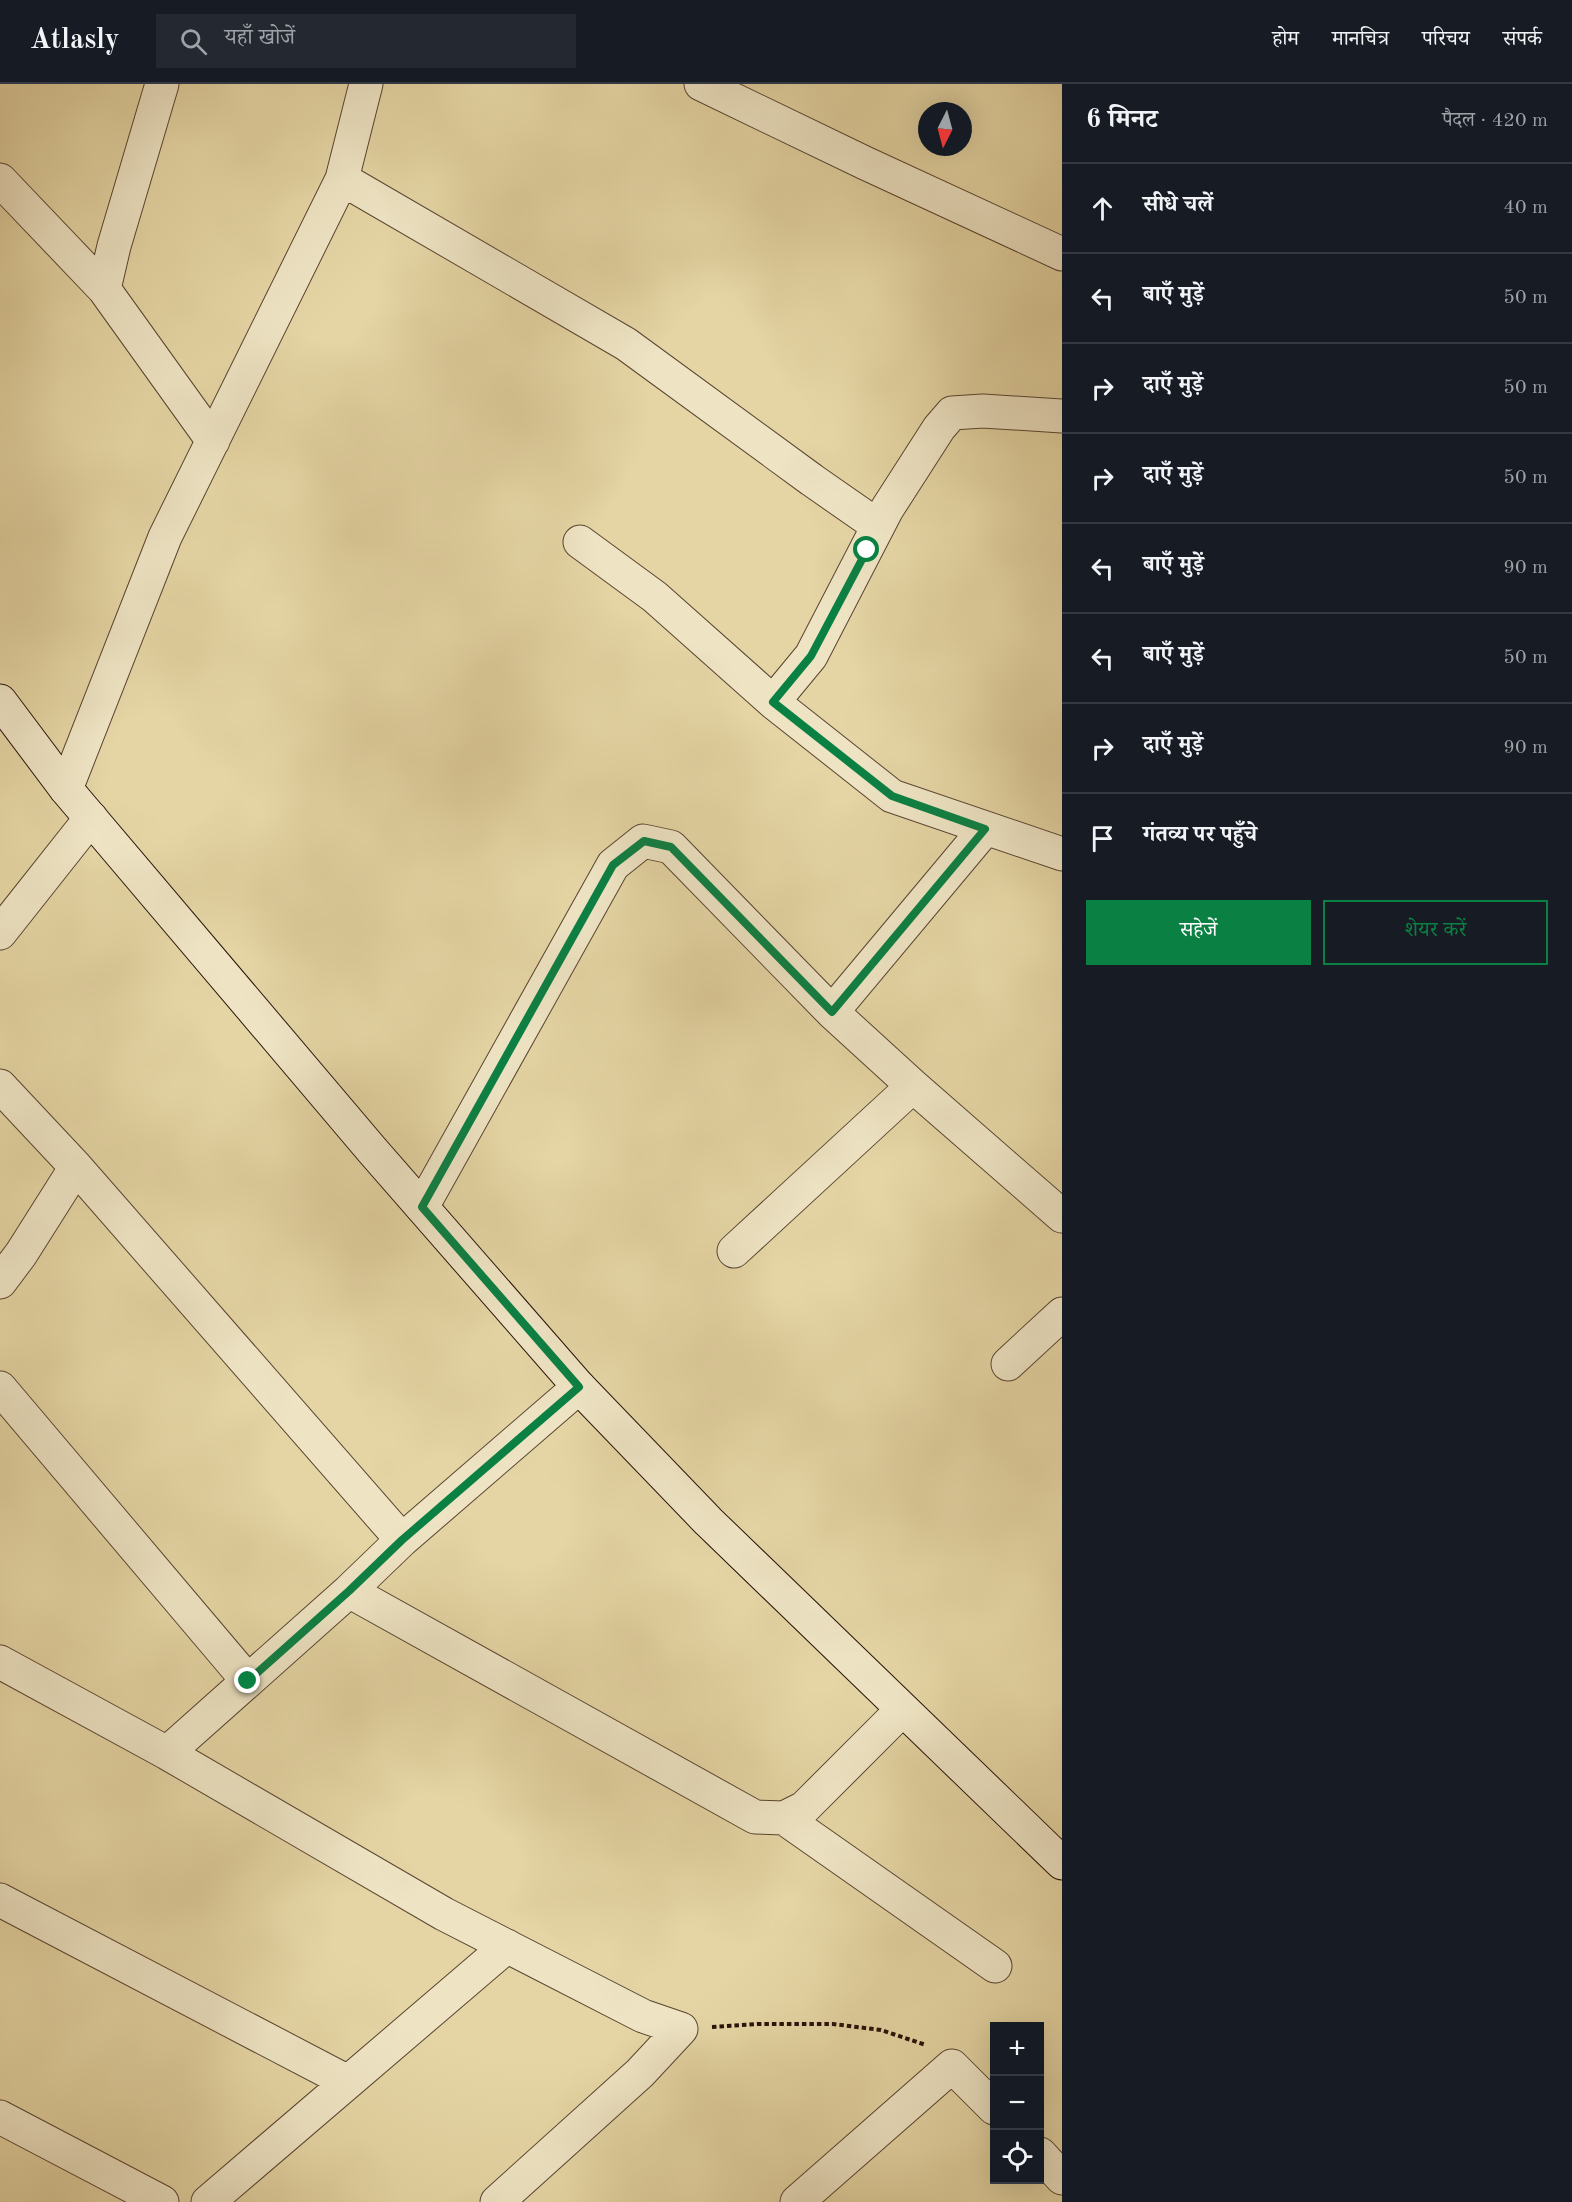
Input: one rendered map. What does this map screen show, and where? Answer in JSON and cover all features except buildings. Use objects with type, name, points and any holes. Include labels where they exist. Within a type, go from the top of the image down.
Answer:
[{"type":"street","points":[[104,289],[114,246],[162,84]]},
{"type":"street","points":[[66,789],[165,537],[342,179],[366,84]]},
{"type":"street","points":[[701,84],[1062,254]]},
{"type":"street","points":[[342,179],[626,344],[878,526]]},
{"type":"street","points":[[0,180],[104,289],[213,441]]},
{"type":"street","points":[[773,702],[811,656],[886,509],[939,428],[952,413],[983,411],[1062,416]]},
{"type":"street","points":[[580,542],[655,597],[773,702],[892,796],[1062,854]]},
{"type":"street","points":[[0,701],[66,789],[422,1207],[579,1387],[716,1529],[1062,1863]]},
{"type":"street","points":[[0,933],[91,818]]},
{"type":"street","points":[[832,1012],[985,829]]},
{"type":"street","points":[[422,1207],[613,865],[644,841],[671,847],[832,1012],[1062,1216]]},
{"type":"street","points":[[0,1086],[76,1167],[402,1540]]},
{"type":"street","points":[[734,1251],[913,1086]]},
{"type":"street","points":[[0,1282],[21,1254],[76,1167]]},
{"type":"street","points":[[1008,1364],[1062,1314]]},
{"type":"street","points":[[167,1754],[349,1591],[402,1540],[579,1387]]},
{"type":"street","points":[[0,1388],[248,1681]]},
{"type":"street","points":[[349,1591],[755,1817],[784,1818],[804,1808],[902,1710]]},
{"type":"street","points":[[0,1662],[167,1754],[434,1908],[643,2016],[681,2029],[640,2073],[498,2202]]},
{"type":"street","points":[[784,1818],[995,1966]]},
{"type":"street","points":[[0,1900],[348,2082]]},
{"type":"street","points":[[208,2202],[507,1946]]},
{"type":"street","points":[[797,2202],[952,2066],[990,2104]]},
{"type":"street","points":[[0,2117],[162,2202]]},
{"type":"street","points":[[1044,2158],[1062,2178]]},
{"type":"path","points":[[681,2029],[758,2024],[832,2024],[881,2030],[933,2047],[952,2066]]},
{"type":"route","points":[[248,1681],[349,1591],[402,1540],[579,1387],[422,1207],[613,865],[644,841],[671,847],[832,1012],[985,829],[892,796],[773,702],[811,656],[867,550]]}]
